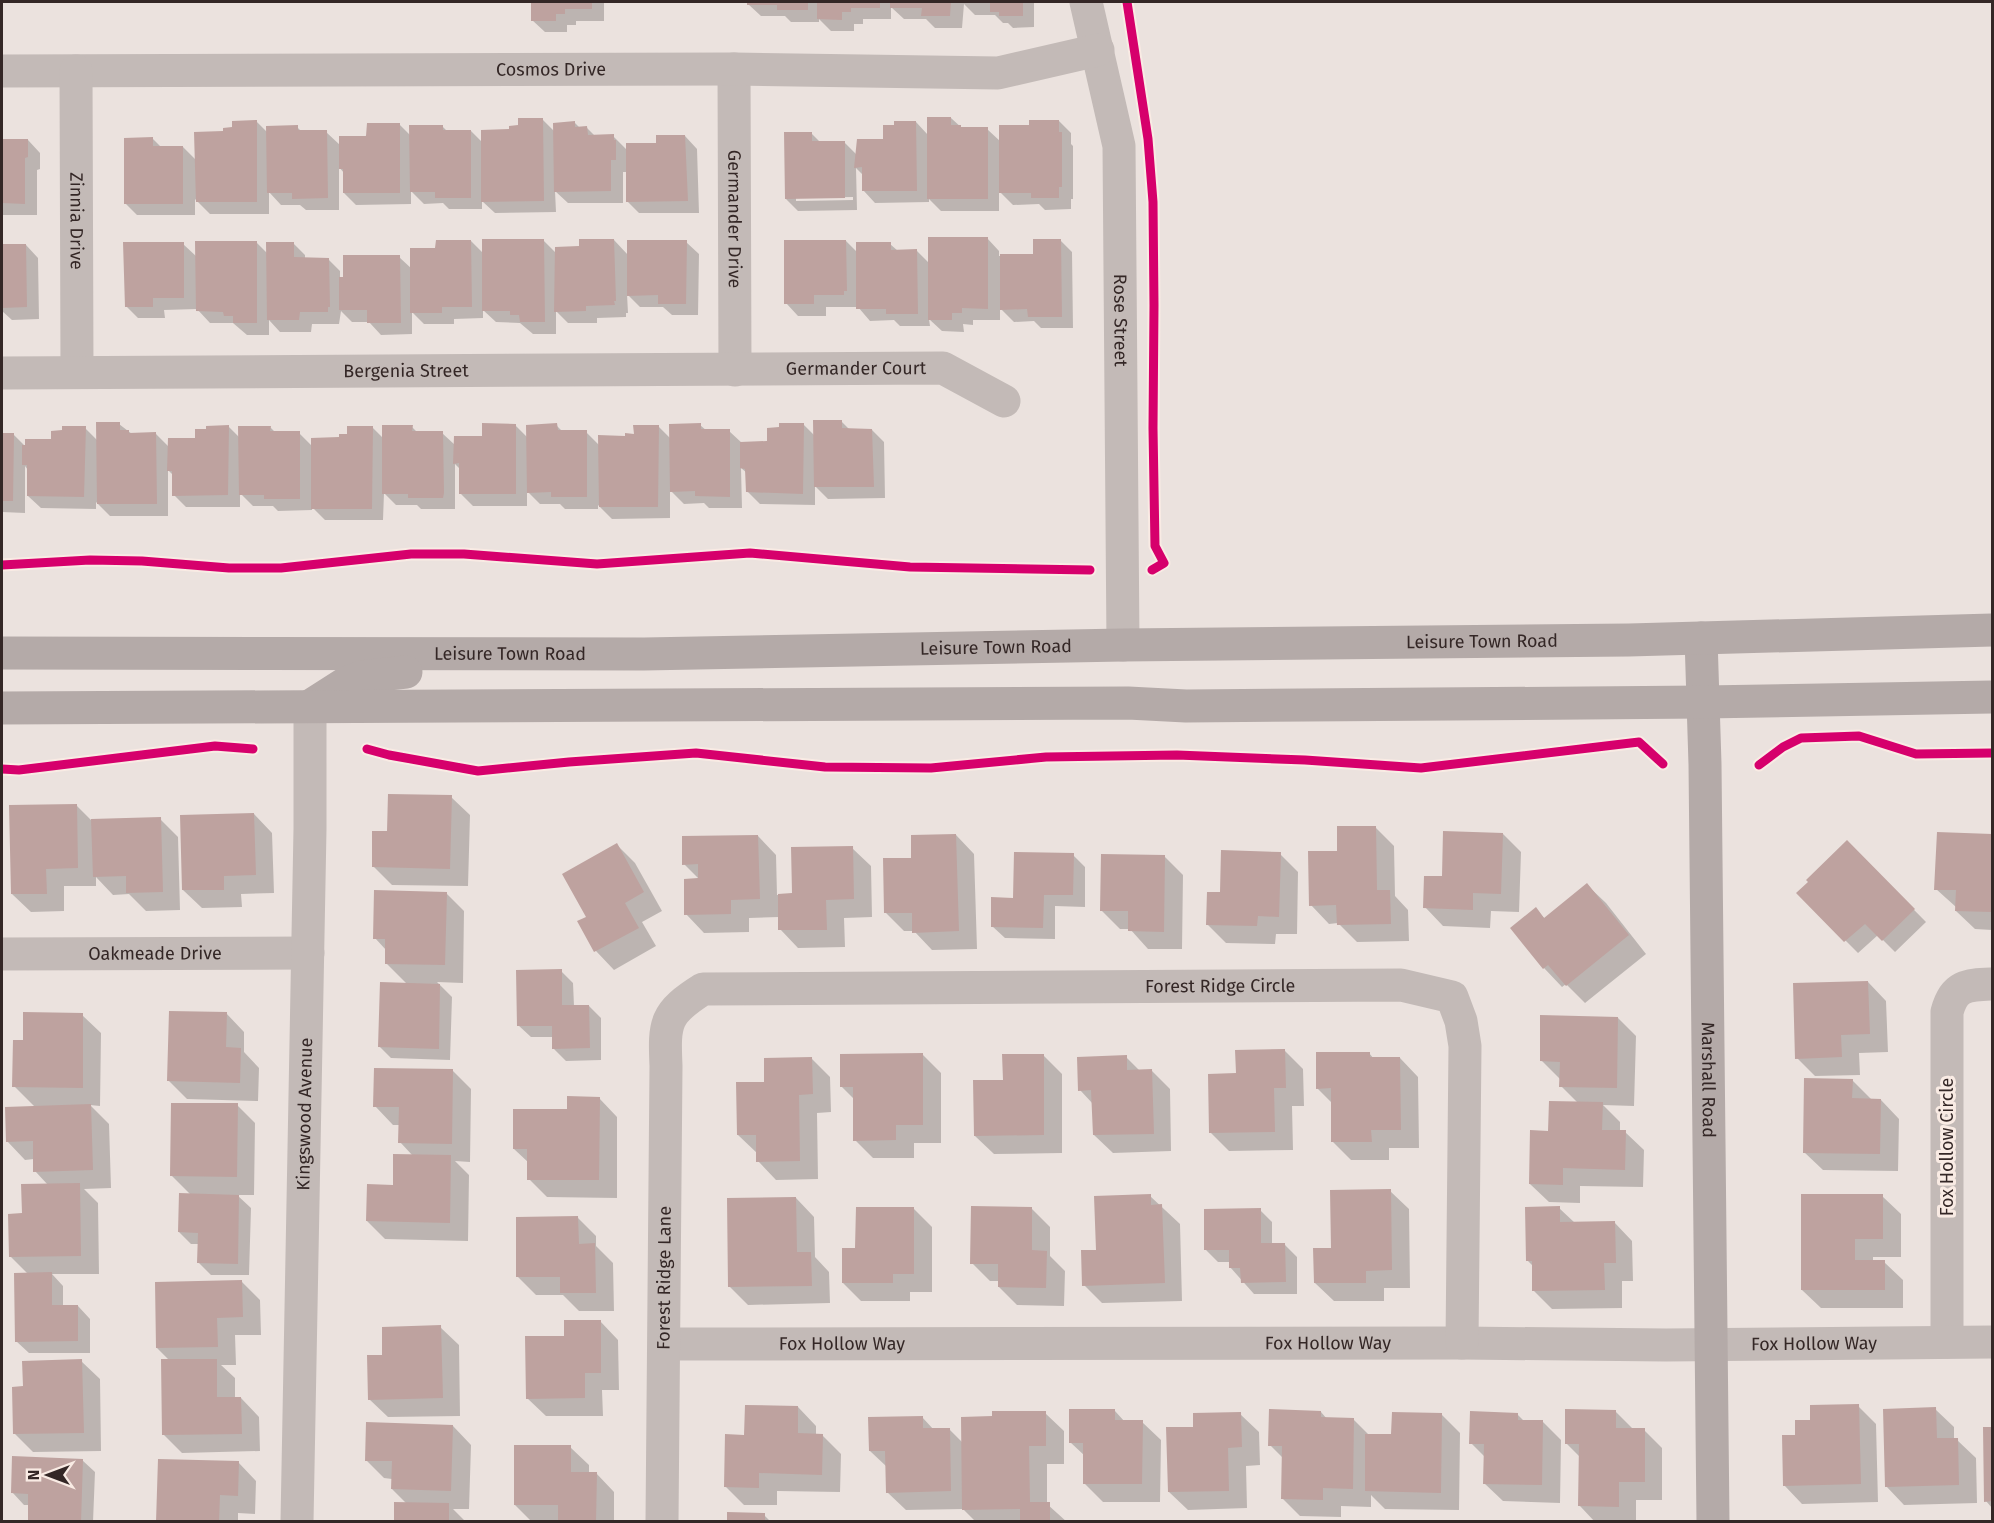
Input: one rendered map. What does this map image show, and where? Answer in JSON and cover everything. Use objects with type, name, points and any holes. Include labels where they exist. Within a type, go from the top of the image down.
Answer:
[{"type":"main road","name":"Leisure Town Road","points":[[2,653],[644,654],[1701,638],[1992,630]]},
{"type":"main road","name":"Marshall Road","points":[[1701,638],[1704,702],[1713,1521]]},
{"type":"main road","points":[[310,706],[346,683],[383,673],[644,654]]},
{"type":"main road","points":[[2,708],[1104,703],[1186,706],[1992,697]]},
{"type":"street","name":"Rose Street","points":[[1086,2],[1119,146],[1123,645]]},
{"type":"street","name":"Cosmos Drive","points":[[2,71],[734,69],[998,73],[1098,50]]},
{"type":"street","name":"Germander Drive","points":[[734,69],[735,370]]},
{"type":"street","name":"Zinnia Drive","points":[[76,70],[77,371]]},
{"type":"street","name":"Germander Court","points":[[735,370],[943,368],[1004,401]]},
{"type":"street","name":"Bergenia Street","points":[[2,373],[735,370]]},
{"type":"street","name":"Kingswood Avenue","points":[[297,1521],[308,953],[310,706]]},
{"type":"street","name":"Oakmeade Drive","points":[[2,954],[308,953]]},
{"type":"street","name":"Fox Hollow Circle","points":[[1947,1342],[1947,1012],[1951,998],[1960,989],[1992,984]]},
{"type":"street","name":"Forest Ridge Circle","points":[[664,1034],[670,1015],[684,1000],[703,989],[712,988],[1401,985],[1452,997],[1461,1021],[1465,1046],[1462,1343]]},
{"type":"street","name":"Forest Ridge Lane","points":[[662,1521],[665,1344],[664,1034]]},
{"type":"street","name":"Fox Hollow Way","points":[[665,1344],[1992,1342]]},
{"type":"building","points":[[531,2],[592,2],[592,9],[565,9],[565,14],[556,14],[556,21],[531,21]]},
{"type":"building","points":[[747,2],[808,2],[808,10],[777,10],[777,5],[747,5]]},
{"type":"building","points":[[817,2],[880,2],[880,8],[851,8],[851,12],[842,12],[842,20],[817,19]]},
{"type":"building","points":[[890,2],[951,2],[950,16],[921,16],[922,8],[890,8]]},
{"type":"building","points":[[990,2],[1023,2],[1023,16],[999,16],[999,12],[990,12]]},
{"type":"building","points":[[927,117],[951,117],[951,125],[961,125],[961,127],[988,127],[988,199],[927,199]]},
{"type":"building","points":[[518,118],[543,118],[544,201],[481,202],[481,130],[509,129],[509,126],[518,125]]},
{"type":"building","points":[[257,120],[257,202],[196,202],[194,132],[223,131],[223,128],[232,127],[232,121]]},
{"type":"building","points":[[1029,120],[1059,120],[1059,132],[1062,132],[1062,187],[1059,187],[1059,198],[1031,198],[1031,193],[999,193],[999,125],[1029,125]]},
{"type":"building","points":[[575,121],[575,127],[587,126],[588,135],[614,134],[616,160],[611,160],[611,191],[554,192],[553,123]]},
{"type":"building","points":[[894,121],[916,121],[917,191],[862,191],[862,167],[854,168],[857,139],[883,139],[883,125],[894,125]]},
{"type":"building","points":[[367,123],[400,123],[400,193],[343,193],[343,169],[339,169],[339,136],[366,136]]},
{"type":"building","points":[[298,125],[298,130],[327,130],[328,198],[292,199],[292,193],[267,193],[266,126]]},
{"type":"building","points":[[409,125],[443,125],[443,130],[471,130],[471,198],[435,198],[435,192],[410,192]]},
{"type":"building","points":[[784,132],[812,132],[812,141],[845,141],[845,198],[785,199]]},
{"type":"building","points":[[656,135],[685,135],[688,201],[626,202],[626,143],[656,143]]},
{"type":"building","points":[[153,137],[153,146],[183,146],[183,204],[124,204],[124,138]]},
{"type":"building","points":[[2,139],[28,139],[28,157],[25,158],[25,204],[2,203]]},
{"type":"building","points":[[928,237],[988,237],[988,309],[962,308],[962,313],[952,313],[952,320],[928,320]]},
{"type":"building","points":[[482,239],[544,239],[545,322],[520,322],[519,315],[510,315],[510,311],[482,311]]},
{"type":"building","points":[[579,239],[614,239],[615,305],[586,306],[586,311],[554,312],[555,247],[579,246]]},
{"type":"building","points":[[1033,239],[1061,239],[1062,317],[1028,317],[1027,309],[1000,310],[1000,254],[1033,254]]},
{"type":"building","points":[[436,240],[471,240],[472,307],[442,307],[442,313],[410,313],[410,248],[435,248]]},
{"type":"building","points":[[627,240],[687,240],[686,304],[658,304],[658,295],[627,296]]},
{"type":"building","points":[[784,240],[846,240],[847,291],[844,291],[844,295],[814,295],[814,304],[784,304]]},
{"type":"building","points":[[195,241],[257,241],[257,323],[233,323],[233,316],[224,316],[223,312],[196,311]]},
{"type":"building","points":[[123,242],[184,242],[184,298],[153,298],[153,307],[125,307]]},
{"type":"building","points":[[266,242],[294,242],[294,257],[329,258],[330,307],[328,307],[328,312],[300,312],[299,320],[267,320]]},
{"type":"building","points":[[856,242],[891,242],[891,250],[917,249],[918,314],[886,314],[886,309],[856,309]]},
{"type":"building","points":[[2,244],[26,244],[27,307],[2,308]]},
{"type":"building","points":[[343,255],[400,255],[401,323],[367,323],[367,310],[339,310],[339,277],[343,277]]},
{"type":"building","points":[[813,420],[842,420],[842,428],[872,429],[874,487],[814,487]]},
{"type":"building","points":[[96,422],[120,422],[120,430],[129,430],[129,433],[156,432],[157,504],[97,504]]},
{"type":"building","points":[[482,423],[516,424],[516,494],[459,494],[459,463],[453,464],[454,436],[482,436]]},
{"type":"building","points":[[557,423],[558,430],[587,430],[587,497],[551,497],[551,492],[527,493],[526,425]]},
{"type":"building","points":[[701,423],[701,429],[730,429],[730,497],[695,496],[695,491],[670,492],[669,424]]},
{"type":"building","points":[[779,423],[804,423],[803,494],[746,492],[745,469],[740,468],[740,442],[767,441],[767,428],[779,427]]},
{"type":"building","points":[[229,425],[228,495],[172,496],[172,471],[167,471],[168,438],[195,438],[195,429]]},
{"type":"building","points":[[382,425],[413,425],[412,431],[443,431],[443,498],[408,498],[408,494],[382,494]]},
{"type":"building","points":[[633,425],[659,425],[658,507],[599,507],[598,435],[634,434]]},
{"type":"building","points":[[62,426],[86,426],[84,497],[27,496],[27,465],[22,465],[22,445],[25,445],[25,439],[51,439],[51,431],[62,430]]},
{"type":"building","points":[[238,426],[271,426],[270,431],[300,431],[300,499],[264,499],[264,495],[239,495]]},
{"type":"building","points":[[347,426],[373,426],[372,509],[311,509],[311,438],[339,437],[339,434],[347,434]]},
{"type":"building","points":[[2,433],[14,433],[13,501],[2,501]]},
{"type":"building","points":[[388,794],[452,795],[450,869],[372,867],[372,831],[387,831]]},
{"type":"building","points":[[77,804],[78,868],[46,869],[47,894],[11,894],[9,805]]},
{"type":"building","points":[[254,813],[256,875],[224,876],[224,890],[182,890],[180,815]]},
{"type":"building","points":[[161,817],[163,892],[126,893],[126,876],[93,877],[91,819]]},
{"type":"building","points":[[1337,826],[1376,826],[1377,890],[1390,890],[1391,924],[1337,925],[1336,905],[1309,906],[1308,851],[1337,851]]},
{"type":"building","points":[[1443,831],[1503,833],[1501,894],[1473,893],[1473,910],[1423,908],[1424,876],[1442,876]]},
{"type":"building","points":[[1937,832],[1992,834],[1992,912],[1955,911],[1956,890],[1934,890]]},
{"type":"building","points":[[956,834],[959,931],[912,933],[912,913],[884,913],[883,858],[911,858],[911,835]]},
{"type":"building","points":[[758,835],[760,899],[731,900],[731,914],[684,915],[684,879],[698,878],[698,864],[682,865],[682,836]]},
{"type":"building","points":[[1847,840],[1915,909],[1882,941],[1865,924],[1844,942],[1796,893],[1808,882],[1806,880]]},
{"type":"building","points":[[617,843],[644,892],[625,903],[639,928],[594,952],[577,921],[586,917],[562,874]]},
{"type":"building","points":[[853,846],[854,899],[826,900],[827,930],[778,930],[778,894],[792,893],[791,847]]},
{"type":"building","points":[[1221,850],[1281,852],[1279,917],[1258,916],[1257,926],[1206,925],[1207,892],[1220,892]]},
{"type":"building","points":[[1014,852],[1074,853],[1073,895],[1044,895],[1043,928],[991,927],[991,897],[1013,898]]},
{"type":"building","points":[[1101,854],[1165,855],[1164,932],[1128,931],[1128,911],[1100,911]]},
{"type":"building","points":[[1587,883],[1629,935],[1566,986],[1548,965],[1543,969],[1510,928],[1536,907],[1544,918]]},
{"type":"building","points":[[374,890],[447,892],[445,965],[385,964],[385,939],[373,939]]},
{"type":"building","points":[[562,969],[562,1005],[589,1005],[590,1048],[552,1049],[552,1026],[517,1026],[516,970]]},
{"type":"building","points":[[1868,981],[1870,1034],[1841,1035],[1842,1057],[1795,1059],[1793,983]]},
{"type":"building","points":[[380,982],[440,984],[439,1049],[378,1047]]},
{"type":"building","points":[[169,1011],[227,1012],[226,1047],[241,1048],[240,1083],[167,1081]]},
{"type":"building","points":[[23,1012],[83,1013],[83,1088],[12,1087],[13,1040],[23,1040]]},
{"type":"building","points":[[1540,1015],[1618,1017],[1617,1088],[1559,1087],[1560,1062],[1540,1061]]},
{"type":"building","points":[[1285,1049],[1286,1088],[1274,1088],[1275,1132],[1209,1133],[1208,1074],[1236,1073],[1235,1050]]},
{"type":"building","points":[[1316,1052],[1370,1052],[1370,1057],[1400,1057],[1401,1130],[1371,1130],[1372,1142],[1331,1142],[1331,1088],[1316,1089]]},
{"type":"building","points":[[923,1053],[923,1125],[896,1125],[896,1140],[853,1141],[853,1087],[840,1087],[840,1054]]},
{"type":"building","points":[[1002,1054],[1044,1054],[1044,1135],[974,1136],[973,1080],[1003,1080]]},
{"type":"building","points":[[1127,1055],[1127,1070],[1152,1069],[1154,1134],[1093,1135],[1091,1090],[1078,1091],[1077,1057]]},
{"type":"building","points":[[812,1057],[813,1094],[799,1095],[800,1161],[756,1162],[756,1135],[737,1135],[736,1082],[764,1082],[764,1058]]},
{"type":"building","points":[[374,1068],[453,1069],[452,1144],[398,1143],[399,1107],[373,1107]]},
{"type":"building","points":[[1804,1078],[1853,1079],[1852,1098],[1881,1099],[1880,1154],[1803,1153]]},
{"type":"building","points":[[567,1096],[600,1097],[599,1180],[527,1180],[527,1149],[513,1149],[513,1109],[567,1109]]},
{"type":"building","points":[[1549,1101],[1603,1102],[1602,1130],[1626,1130],[1625,1170],[1563,1168],[1563,1185],[1529,1184],[1530,1130],[1548,1131]]},
{"type":"building","points":[[171,1103],[238,1103],[237,1177],[170,1176]]},
{"type":"building","points":[[91,1104],[93,1170],[33,1172],[33,1141],[6,1142],[5,1107]]},
{"type":"building","points":[[393,1154],[451,1155],[450,1223],[366,1221],[367,1184],[393,1185]]},
{"type":"building","points":[[80,1183],[81,1256],[9,1257],[8,1214],[22,1213],[21,1184]]},
{"type":"building","points":[[1391,1189],[1392,1270],[1366,1271],[1366,1283],[1314,1283],[1313,1248],[1331,1248],[1330,1190]]},
{"type":"building","points":[[179,1193],[239,1195],[238,1264],[197,1263],[198,1233],[178,1232]]},
{"type":"building","points":[[1151,1194],[1151,1205],[1162,1204],[1165,1283],[1082,1286],[1081,1250],[1096,1250],[1094,1196]]},
{"type":"building","points":[[1801,1194],[1883,1194],[1883,1239],[1855,1239],[1855,1260],[1885,1260],[1885,1290],[1801,1290]]},
{"type":"building","points":[[796,1197],[797,1252],[811,1252],[812,1286],[728,1287],[727,1198]]},
{"type":"building","points":[[971,1206],[1032,1207],[1032,1250],[1047,1251],[1046,1288],[998,1287],[998,1264],[970,1264]]},
{"type":"building","points":[[1560,1206],[1560,1222],[1615,1221],[1616,1263],[1604,1263],[1605,1290],[1532,1291],[1532,1261],[1526,1261],[1525,1207]]},
{"type":"building","points":[[856,1207],[914,1207],[914,1274],[893,1274],[893,1283],[842,1283],[842,1248],[855,1248]]},
{"type":"building","points":[[1261,1208],[1261,1243],[1285,1243],[1286,1282],[1241,1283],[1240,1268],[1229,1268],[1229,1250],[1204,1250],[1204,1209]]},
{"type":"building","points":[[578,1216],[579,1244],[595,1243],[596,1293],[560,1293],[560,1277],[516,1277],[516,1217]]},
{"type":"building","points":[[52,1272],[52,1305],[78,1305],[78,1341],[15,1342],[14,1273]]},
{"type":"building","points":[[242,1280],[243,1317],[217,1318],[218,1347],[156,1348],[155,1282]]},
{"type":"building","points":[[564,1320],[601,1320],[601,1373],[585,1373],[585,1398],[526,1399],[525,1336],[564,1336]]},
{"type":"building","points":[[441,1325],[443,1398],[368,1400],[367,1355],[382,1355],[382,1327]]},
{"type":"building","points":[[82,1359],[84,1433],[13,1434],[12,1387],[23,1386],[22,1361]]},
{"type":"building","points":[[161,1359],[217,1359],[217,1397],[241,1397],[242,1434],[162,1435]]},
{"type":"building","points":[[1859,1404],[1861,1484],[1783,1486],[1782,1435],[1795,1435],[1795,1420],[1810,1420],[1810,1405]]},
{"type":"building","points":[[745,1405],[798,1406],[798,1433],[823,1434],[822,1475],[759,1473],[759,1488],[724,1487],[725,1434],[744,1435]]},
{"type":"building","points":[[1936,1407],[1937,1438],[1958,1438],[1959,1485],[1885,1487],[1883,1409]]},
{"type":"building","points":[[1069,1409],[1115,1409],[1115,1420],[1143,1420],[1142,1484],[1083,1484],[1083,1443],[1069,1443]]},
{"type":"building","points":[[1269,1409],[1321,1411],[1321,1417],[1354,1418],[1353,1489],[1323,1488],[1323,1500],[1281,1499],[1282,1446],[1268,1446]]},
{"type":"building","points":[[1565,1409],[1616,1410],[1616,1428],[1645,1428],[1645,1482],[1619,1482],[1619,1507],[1578,1506],[1579,1444],[1565,1444]]},
{"type":"building","points":[[992,1411],[1046,1411],[1046,1446],[1029,1446],[1030,1502],[1050,1502],[1050,1522],[1020,1522],[1020,1509],[962,1510],[961,1417],[992,1416]]},
{"type":"building","points":[[1470,1411],[1518,1413],[1518,1420],[1543,1420],[1542,1485],[1483,1484],[1484,1444],[1469,1444]]},
{"type":"building","points":[[1241,1412],[1242,1447],[1228,1448],[1229,1491],[1168,1492],[1166,1427],[1193,1427],[1193,1413]]},
{"type":"building","points":[[1392,1412],[1442,1413],[1441,1493],[1365,1491],[1365,1434],[1391,1434]]},
{"type":"building","points":[[923,1416],[923,1428],[950,1428],[951,1491],[886,1493],[885,1451],[869,1451],[868,1417]]},
{"type":"building","points":[[366,1422],[453,1425],[451,1491],[391,1489],[392,1461],[365,1461]]},
{"type":"building","points":[[1983,1427],[1992,1427],[1992,1501],[1984,1502]]},
{"type":"building","points":[[514,1445],[571,1445],[571,1472],[597,1472],[596,1522],[558,1522],[558,1505],[514,1505]]},
{"type":"building","points":[[12,1456],[83,1459],[81,1522],[28,1522],[28,1494],[11,1493]]},
{"type":"building","points":[[158,1459],[239,1461],[238,1496],[220,1495],[219,1522],[156,1522]]},
{"type":"building","points":[[394,1502],[449,1503],[449,1522],[394,1522]]},
{"type":"building","points":[[727,1512],[765,1513],[765,1522],[727,1522]]},
{"type":"cycle path","points":[[1127,2],[1148,139],[1153,202],[1155,546],[1164,563],[1152,570]]},
{"type":"cycle path","points":[[2,565],[90,560],[142,561],[229,568],[281,568],[411,554],[464,554],[597,564],[750,553],[910,567],[1090,570]]},
{"type":"cycle path","points":[[1759,765],[1783,747],[1801,738],[1859,736],[1916,754],[1992,753]]},
{"type":"cycle path","points":[[367,749],[478,771],[696,753],[825,767],[931,768],[1046,757],[1177,755],[1305,760],[1421,768],[1639,742],[1663,764]]},
{"type":"cycle path","points":[[2,769],[19,770],[215,746],[253,749]]}]
